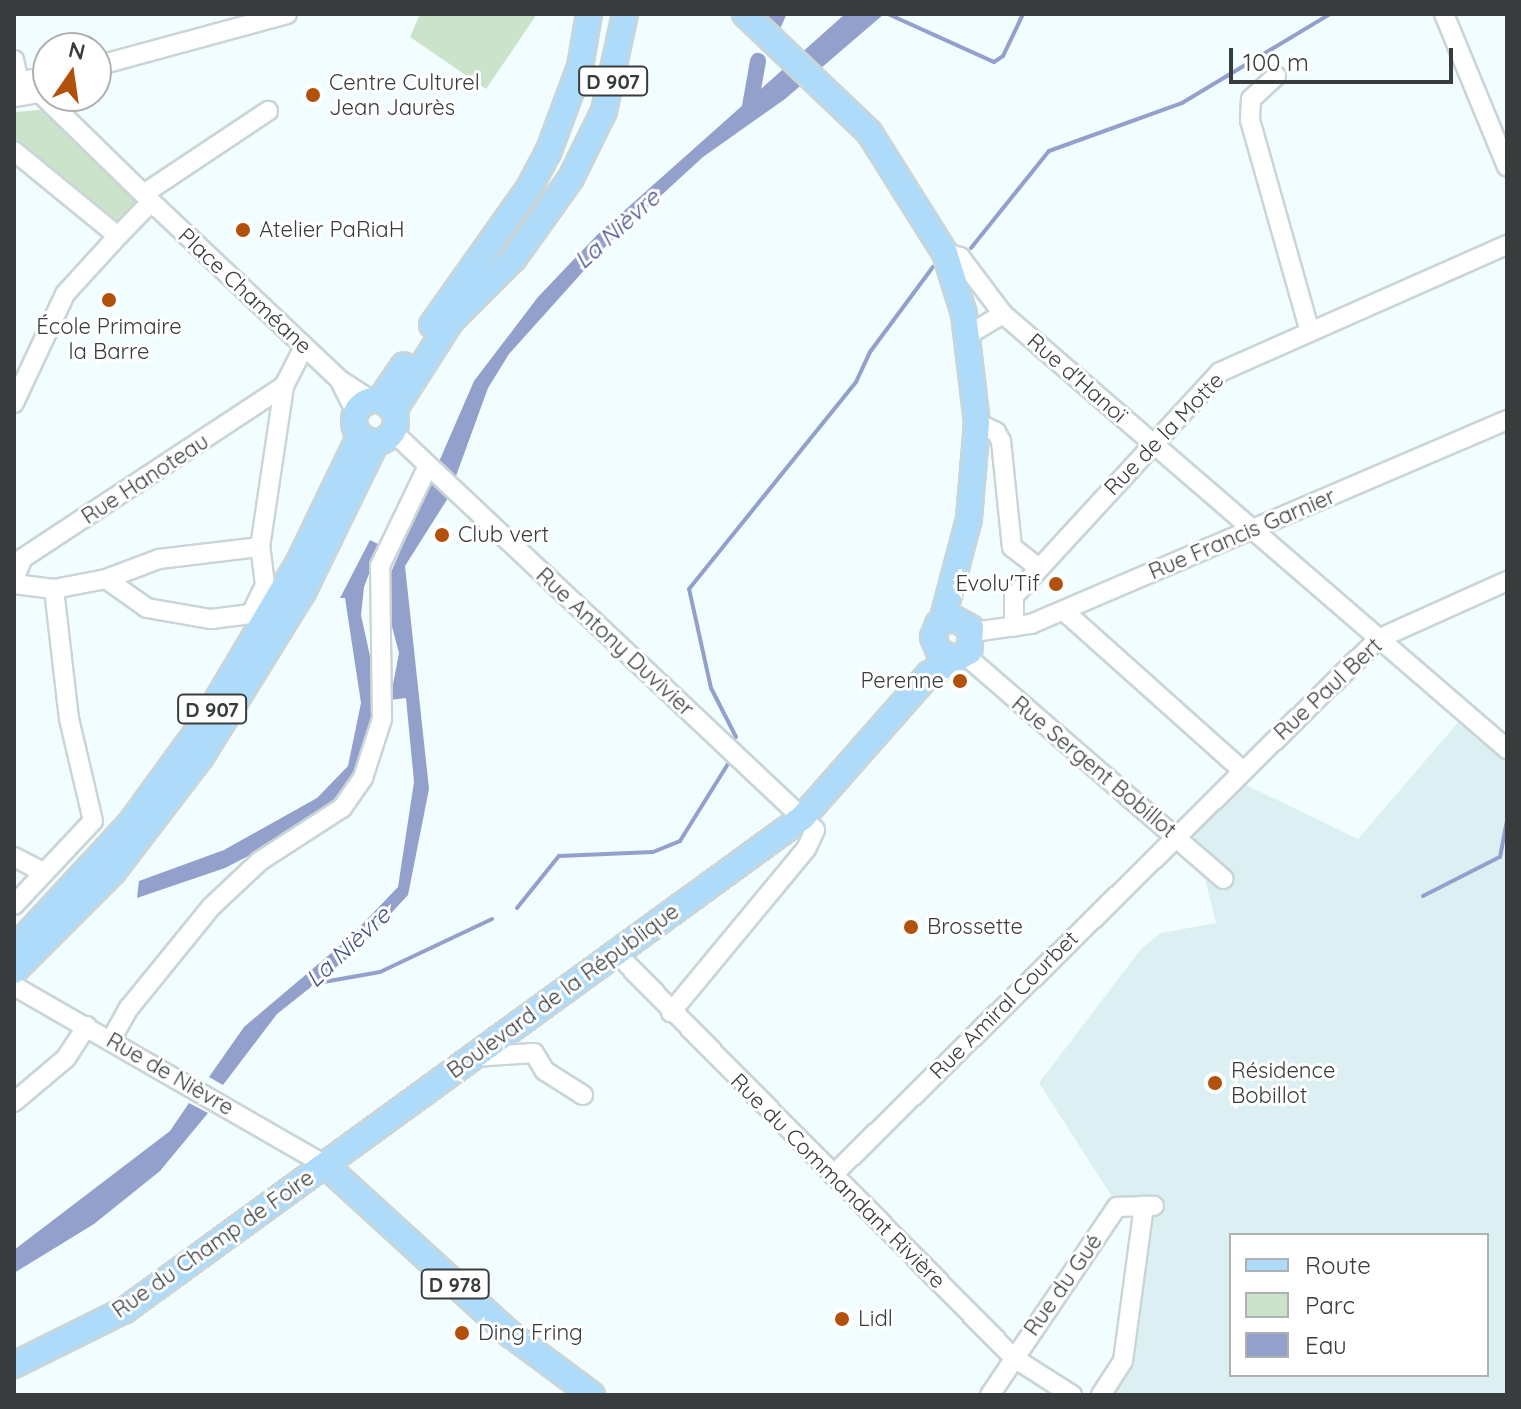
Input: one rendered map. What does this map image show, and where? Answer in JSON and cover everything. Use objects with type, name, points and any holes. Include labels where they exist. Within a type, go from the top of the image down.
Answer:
[{"type":"main road","name":"D 907","points":[[17,971],[204,722],[299,562],[376,419],[529,188],[569,106],[589,14]]},
{"type":"main road","name":"D 907","points":[[376,419],[451,321],[514,258],[548,214],[589,145],[617,65],[625,14]]},
{"type":"main road","points":[[617,65],[640,14]]},
{"type":"main road","points":[[745,17],[869,132],[945,253],[968,335],[977,423],[969,519],[958,560],[955,638]]},
{"type":"main road","name":"Boulevard de la République","points":[[325,1165],[802,818],[955,638]]},
{"type":"main road","name":"Rue du Champ de Foire","points":[[14,1365],[125,1310],[325,1165]]},
{"type":"main road","name":"D 978","points":[[325,1165],[510,1334],[592,1395]]},
{"type":"street","points":[[112,62],[287,14]]},
{"type":"street","points":[[1444,14],[1507,167]]},
{"type":"street","points":[[14,60],[28,85]]},
{"type":"street","points":[[1276,76],[1251,99],[1250,120],[1310,332]]},
{"type":"street","name":"Place Chaméane","points":[[28,85],[340,380],[376,419]]},
{"type":"street","points":[[15,400],[65,294],[148,198],[268,111]]},
{"type":"street","points":[[14,151],[118,236]]},
{"type":"street","name":"Rue de la Motte","points":[[1014,627],[1012,600],[1220,372],[1507,245]]},
{"type":"street","name":"Rue d'Hanoï","points":[[945,253],[960,257],[1003,314],[1507,749]]},
{"type":"street","points":[[968,335],[1003,314]]},
{"type":"street","points":[[106,579],[147,608],[237,618],[251,614],[265,585],[260,547],[284,386],[304,347]]},
{"type":"street","name":"Rue Hanoteau","points":[[14,581],[23,558],[284,386]]},
{"type":"street","name":"Rue Antony Duvivier","points":[[376,419],[802,818]]},
{"type":"street","name":"Rue Francis Garnier","points":[[955,638],[1014,627],[1064,611],[1507,420]]},
{"type":"street","points":[[977,423],[996,432],[1001,441],[1012,547],[1039,568]]},
{"type":"street","points":[[111,1040],[129,1008],[211,907],[260,861],[342,808],[363,778],[382,719],[380,566],[428,466]]},
{"type":"street","points":[[14,581],[54,589],[106,579],[159,559],[260,547]]},
{"type":"street","name":"Rue Paul Bert","points":[[1174,834],[1378,639],[1507,581]]},
{"type":"street","points":[[14,905],[93,821],[69,719],[54,589]]},
{"type":"street","points":[[1064,611],[1242,770]]},
{"type":"street","name":"Rue Sergent Bobillot","points":[[955,638],[1224,879]]},
{"type":"street","points":[[671,1012],[813,840],[815,830],[802,818]]},
{"type":"street","name":"Rue Amiral Courbet","points":[[833,1175],[1174,834]]},
{"type":"street","points":[[14,857],[44,872]]},
{"type":"street","name":"Rue du Commandant Rivière","points":[[616,953],[1014,1358],[1072,1395]]},
{"type":"street","name":"Rue de Nièvre","points":[[17,971],[87,1026],[325,1165]]},
{"type":"street","points":[[14,1102],[66,1058],[87,1026]]},
{"type":"street","points":[[472,1057],[534,1053],[545,1071],[583,1095]]},
{"type":"street","name":"Rue du Gué","points":[[990,1395],[1117,1207],[1149,1206],[1123,1361],[1101,1395]]},
{"type":"shaded area","points":[[1461,719],[1507,759],[1507,1395],[1113,1395],[1133,1364],[1153,1214],[1111,1195],[1039,1083],[1141,949],[1161,933],[1216,923],[1193,831],[1242,783],[1358,839]]},
{"type":"green space","points":[[420,14],[537,14],[486,89],[410,37]]},
{"type":"green space","points":[[14,112],[53,112],[140,201],[119,222],[14,142]]},
{"type":"water","name":"La Nièvre","points":[[845,14],[884,14],[785,99],[703,157],[606,246],[509,354],[488,388],[448,498],[405,566],[429,789],[408,895],[354,953],[277,1014],[223,1085],[209,1077],[244,1027],[349,938],[398,887],[414,782],[406,698],[390,700],[399,653],[390,619],[389,577],[474,381],[538,297],[598,234]]},
{"type":"water","points":[[370,540],[380,545],[364,587],[361,615],[373,670],[374,707],[357,775],[326,812],[303,828],[225,868],[137,898],[139,881],[224,850],[317,798],[348,766],[361,703],[345,598],[340,598]]},
{"type":"water","points":[[189,1103],[208,1113],[160,1171],[94,1224],[14,1273],[14,1250],[170,1131]]},
{"type":"waterway","points":[[774,23],[778,14]]},
{"type":"waterway","points":[[888,14],[994,62],[1003,56],[1023,14]]},
{"type":"waterway","points":[[971,248],[1049,151],[1182,103],[1330,14]]},
{"type":"waterway","points":[[749,112],[758,61]]},
{"type":"waterway","points":[[736,737],[711,688],[689,589],[856,382],[870,352],[933,267]]},
{"type":"waterway","points":[[517,908],[559,856],[653,852],[680,841],[728,764]]},
{"type":"waterway","points":[[1423,896],[1500,857],[1507,821]]},
{"type":"waterway","points":[[312,984],[380,972],[492,919]]},
{"type":"place","name":"Centre Culturel Jean Jaurès","points":[[313,95]]},
{"type":"place","name":"Atelier PaRiaH","points":[[243,230]]},
{"type":"place","name":"École Primaire la Barre","points":[[109,300]]},
{"type":"place","name":"Club vert","points":[[442,535]]},
{"type":"place","name":"Evolu'Tif","points":[[1056,584]]},
{"type":"place","name":"Perenne","points":[[960,681]]},
{"type":"place","name":"Brossette","points":[[911,927]]},
{"type":"place","name":"Résidence Bobillot","points":[[1215,1083]]},
{"type":"place","name":"Lidl","points":[[842,1319]]},
{"type":"place","name":"Ding Fring","points":[[462,1333]]}]
